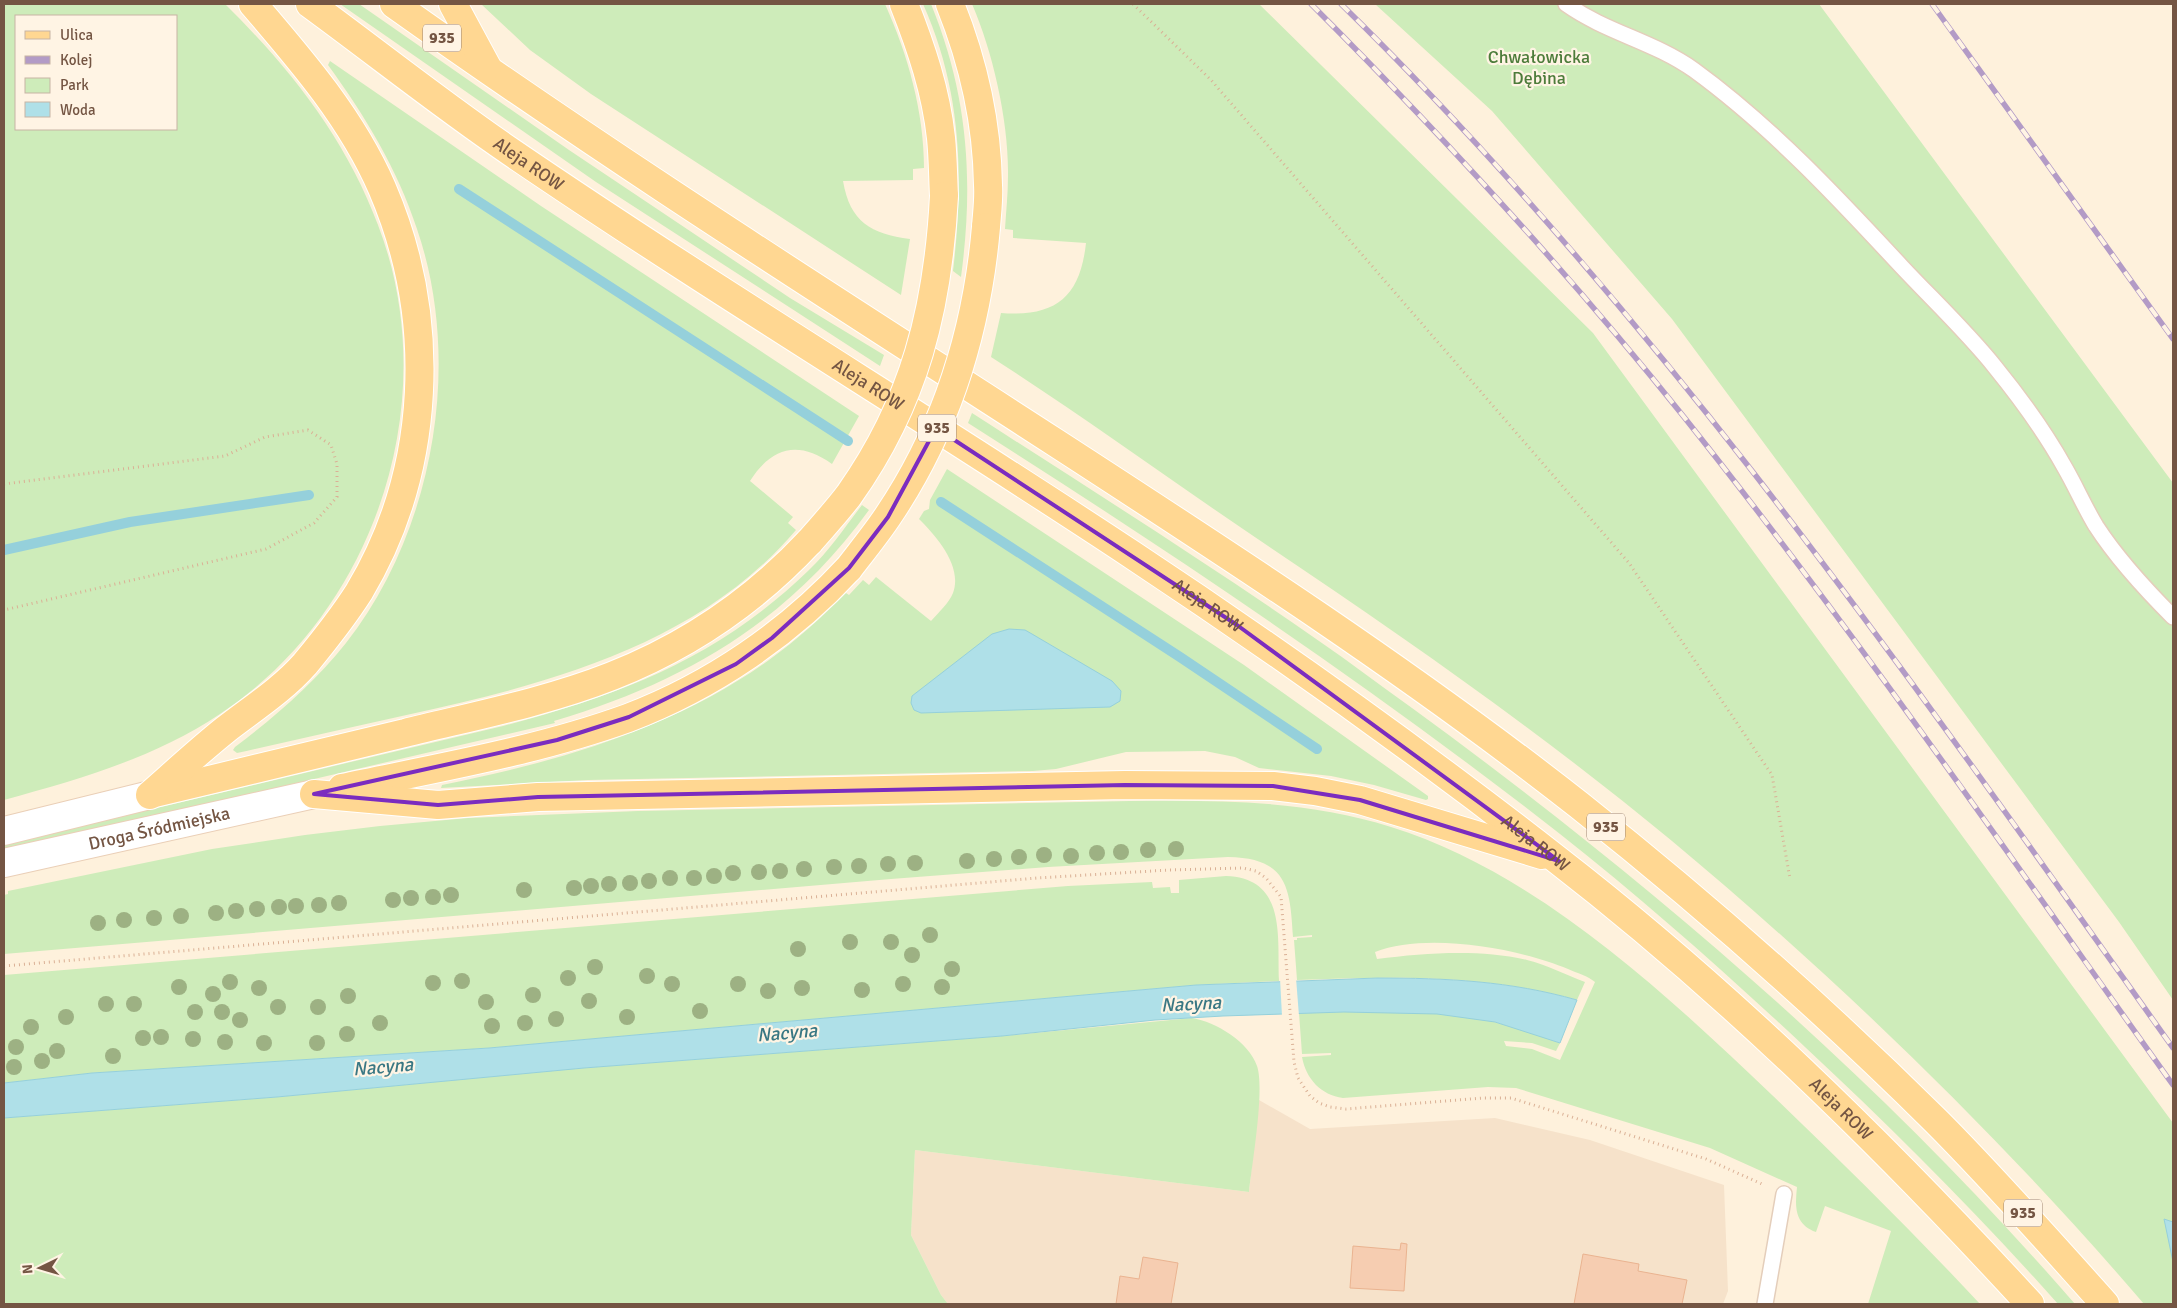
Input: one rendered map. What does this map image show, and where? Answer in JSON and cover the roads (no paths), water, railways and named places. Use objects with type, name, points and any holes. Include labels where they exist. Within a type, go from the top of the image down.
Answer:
[{"type":"main road","points":[[150,795],[225,731],[276,691],[303,666],[334,629],[359,592],[381,549],[403,489],[417,422],[421,362],[416,302],[403,244],[382,187],[350,127],[316,78],[253,4]]},
{"type":"main road","name":"Aleja ROW","points":[[310,4],[508,150],[1121,547],[1237,625],[1430,763],[1559,861],[1706,983],[1770,1040],[1946,1213],[2030,1304]]},
{"type":"main road","name":"935","points":[[394,4],[682,201],[1245,565],[1468,721],[1578,804],[1719,921],[1806,998],[1938,1124],[2027,1217],[2106,1304]]},
{"type":"main road","points":[[453,4],[491,72]]},
{"type":"main road","points":[[150,795],[546,698],[612,676],[675,647],[712,626],[745,602],[787,566],[848,496],[882,442],[902,399],[925,335],[935,292],[941,247],[944,196],[941,138],[932,86],[921,47],[904,4]]},
{"type":"main road","points":[[314,794],[557,740],[629,717],[697,686],[736,664],[772,638],[834,584],[849,568],[896,503],[918,466],[945,408],[960,363],[977,295],[986,227],[988,185],[975,79],[963,35],[950,4]]},
{"type":"main road","points":[[314,794],[438,805],[548,796],[1126,784],[1273,786],[1315,791],[1360,800],[1559,861]]},
{"type":"main road","name":"Droga Śródmiejska","points":[[4,862],[314,794]]},
{"type":"main road","name":"Droga Śródmiejska","points":[[4,831],[150,795]]},
{"type":"lane","points":[[1566,4],[1596,23],[1656,47],[1694,70],[1769,132],[1870,232],[1994,365],[2032,414],[2096,525],[2110,545],[2144,588],[2173,617]]},
{"type":"lane","points":[[1765,1304],[1784,1194]]},
{"type":"water","points":[[1009,629],[1025,630],[1112,681],[1121,691],[1120,701],[1110,707],[921,713],[914,710],[911,703],[912,696],[992,634]]},
{"type":"water","name":"Nacyna","points":[[1377,978],[1478,982],[1527,989],[1577,1000],[1560,1043],[1495,1022],[1437,1014],[1344,1012],[1223,1016],[1155,1020],[1002,1036],[584,1068],[277,1097],[4,1118],[4,1083],[92,1073],[489,1048],[1196,985]]},
{"type":"water","points":[[2164,1219],[2173,1222],[2173,1262]]},
{"type":"waterway","points":[[459,189],[848,441]]},
{"type":"waterway","points":[[4,550],[130,522],[309,495]]},
{"type":"waterway","points":[[941,502],[1180,657],[1317,749]]},
{"type":"railway","points":[[1311,4],[1408,103],[1550,257],[1684,417],[1872,664],[2173,1085]]},
{"type":"railway","points":[[1341,4],[1458,124],[1569,248],[1676,376],[1780,507],[1880,640],[2173,1048]]},
{"type":"railway","points":[[1932,4],[2173,339]]},
{"type":"park label","name":"Chwałowicka Dębina","points":[[1539,67]]}]
